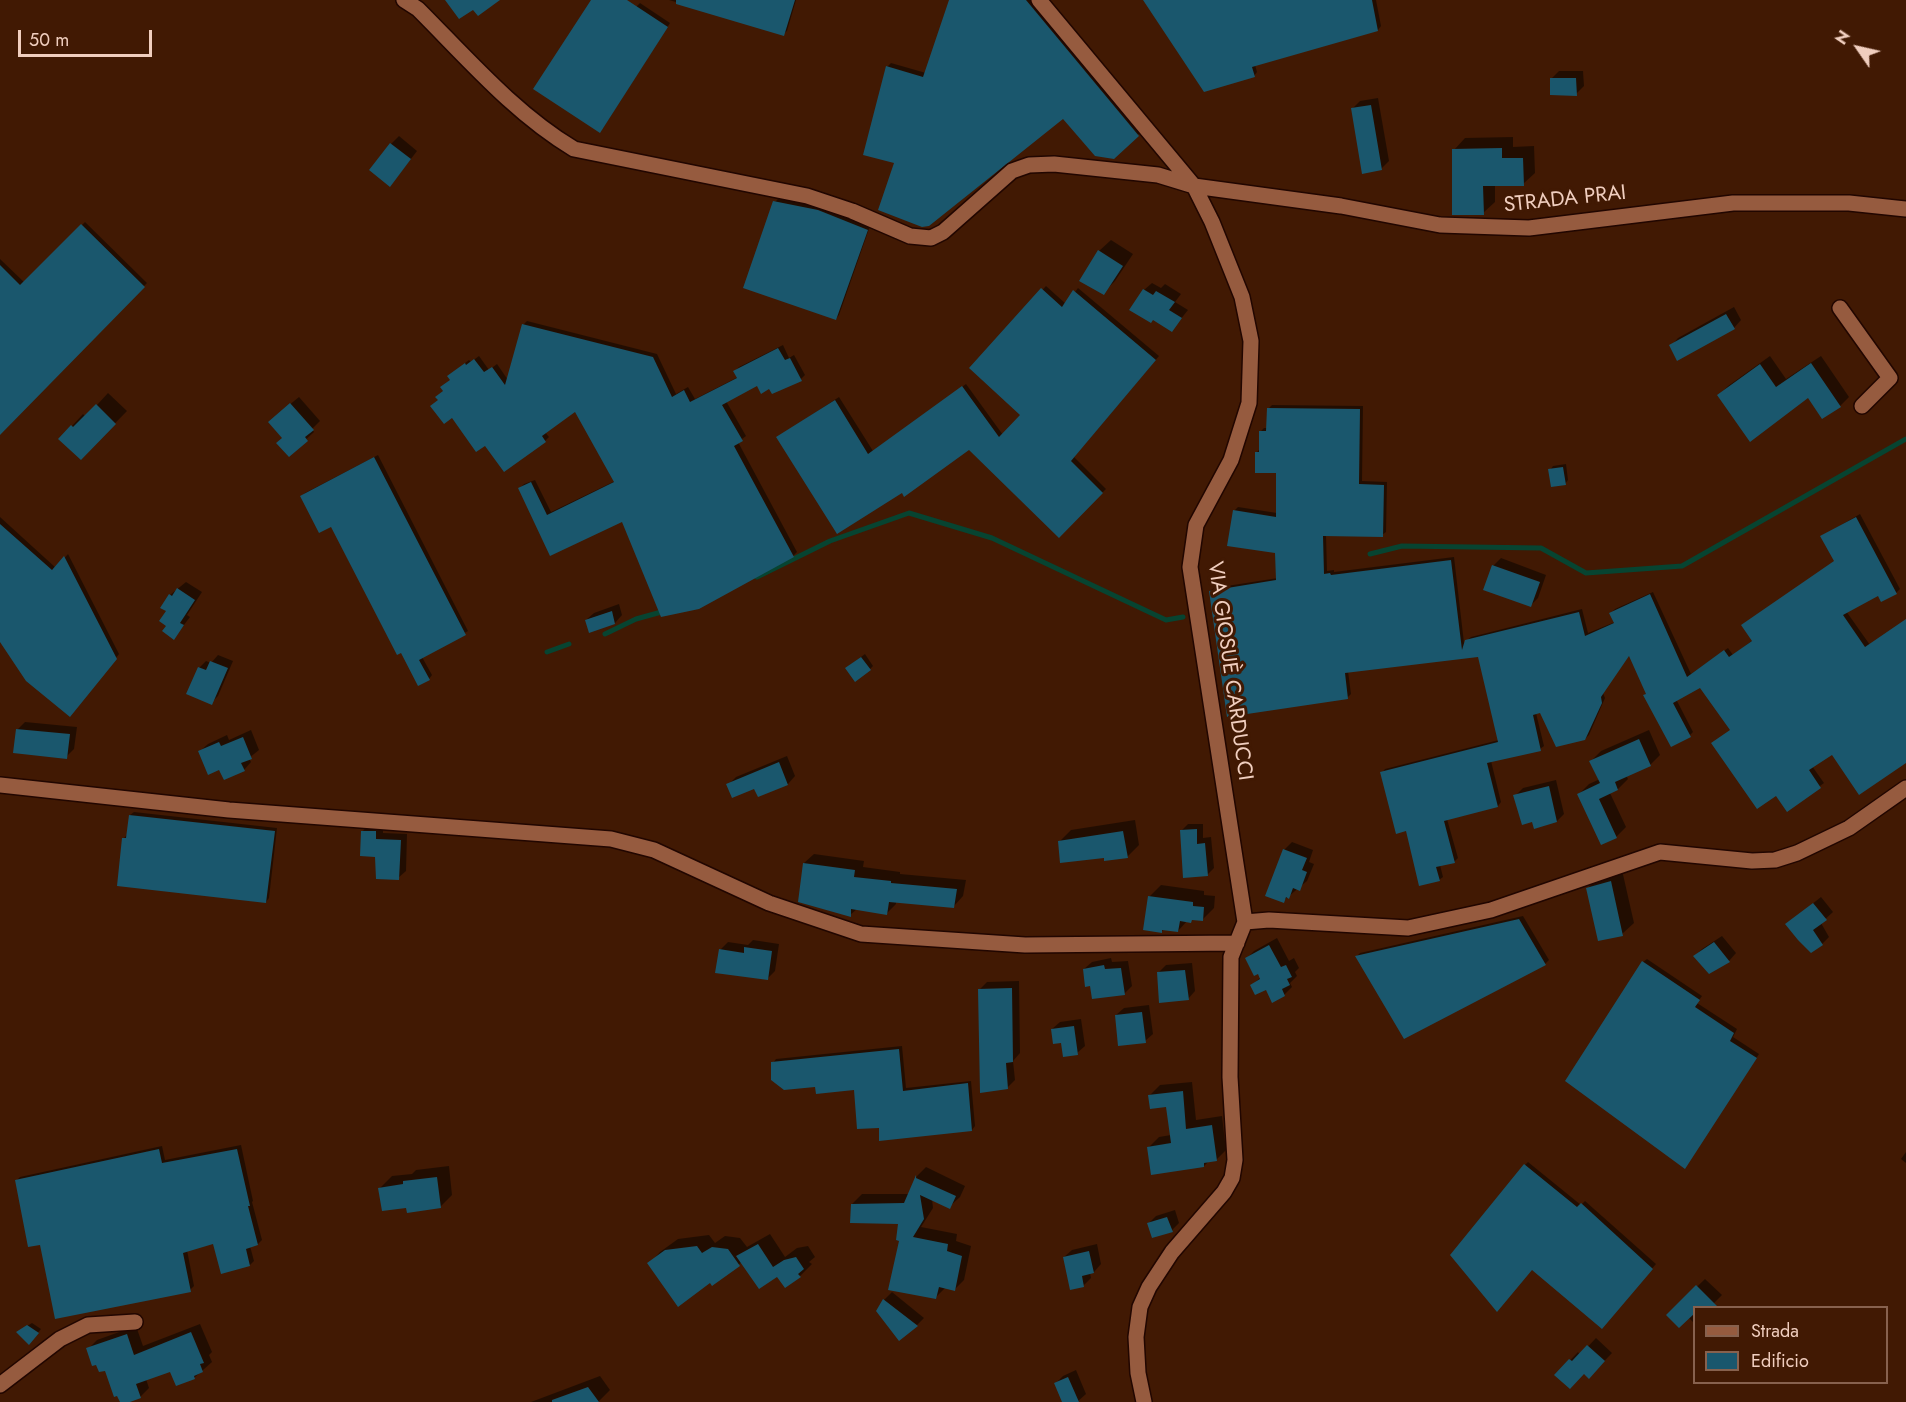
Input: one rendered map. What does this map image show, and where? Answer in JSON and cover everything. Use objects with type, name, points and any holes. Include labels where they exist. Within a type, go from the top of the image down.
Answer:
[{"type":"street","name":"STRADA PRAI","points":[[404,0],[418,9],[514,105],[548,134],[574,149],[807,196],[852,211],[910,236],[931,238],[943,232],[1012,171],[1029,165],[1054,164],[1158,175],[1194,186],[1331,204],[1440,225],[1529,228],[1733,203],[1849,203],[1906,209]]},
{"type":"street","name":"VIA GIOSUÈ CARDUCCI","points":[[1039,0],[1194,186],[1212,222],[1242,297],[1251,341],[1250,403],[1231,460],[1196,525],[1190,567],[1245,922]]},
{"type":"street","points":[[1840,308],[1890,378],[1862,406]]},
{"type":"street","points":[[0,785],[229,810],[611,839],[654,850],[769,903],[861,934],[1025,945],[1236,943]]},
{"type":"street","points":[[1144,1402],[1138,1373],[1136,1337],[1140,1307],[1149,1287],[1172,1252],[1224,1192],[1232,1178],[1235,1160],[1230,1077],[1231,957],[1245,922],[1269,920],[1408,928],[1491,910],[1660,852],[1752,861],[1775,860],[1797,853],[1849,828],[1906,788]]},
{"type":"street","points":[[0,1385],[60,1339],[79,1330],[88,1326],[135,1322]]},
{"type":"building","points":[[445,0],[500,0],[478,16],[473,10],[459,19]]},
{"type":"building","points":[[591,0],[627,0],[668,27],[600,133],[533,89]]},
{"type":"building","points":[[676,0],[795,0],[784,36],[676,4]]},
{"type":"building","points":[[949,0],[1026,0],[1139,136],[1114,159],[1095,156],[1063,119],[929,226],[922,227],[878,210],[894,163],[863,155],[886,66],[923,77]]},
{"type":"building","points":[[1143,0],[1372,0],[1378,31],[1252,67],[1255,77],[1204,92]]},
{"type":"building","points":[[1550,78],[1576,78],[1577,96],[1550,95]]},
{"type":"building","points":[[1371,105],[1382,170],[1362,174],[1351,108]]},
{"type":"building","points":[[390,143],[411,159],[390,187],[369,170]]},
{"type":"building","points":[[1502,148],[1502,158],[1523,158],[1524,186],[1483,186],[1484,215],[1452,215],[1452,149]]},
{"type":"building","points":[[773,201],[818,210],[868,230],[836,320],[743,288]]},
{"type":"building","points":[[81,224],[145,287],[0,435],[0,265],[20,285]]},
{"type":"building","points":[[1098,250],[1123,266],[1104,295],[1079,281]]},
{"type":"building","points":[[1041,288],[1062,307],[1073,290],[1156,360],[1071,461],[1103,493],[1059,538],[969,450],[904,497],[902,493],[837,534],[776,437],[835,400],[868,454],[962,386],[999,437],[1020,415],[969,368]]},
{"type":"building","points":[[1143,289],[1153,295],[1156,291],[1175,302],[1169,310],[1182,318],[1172,332],[1153,320],[1151,323],[1129,310]]},
{"type":"building","points":[[1726,314],[1735,329],[1677,361],[1669,345]]},
{"type":"building","points":[[522,324],[653,357],[672,397],[684,390],[690,402],[737,378],[733,371],[778,348],[785,360],[790,358],[802,381],[772,394],[769,389],[761,394],[757,386],[722,405],[743,441],[734,446],[794,557],[699,609],[661,617],[622,522],[550,556],[518,488],[531,482],[547,515],[614,482],[575,412],[542,436],[546,442],[504,472],[485,446],[476,452],[452,418],[444,424],[430,406],[438,400],[435,397],[443,391],[440,387],[450,380],[447,376],[474,359],[484,372],[492,367],[505,385]]},
{"type":"building","points":[[1811,363],[1841,407],[1822,419],[1808,398],[1750,442],[1717,395],[1760,364],[1776,387]]},
{"type":"building","points":[[290,403],[314,430],[305,437],[308,441],[289,457],[276,443],[282,438],[268,422]]},
{"type":"building","points":[[96,404],[116,424],[81,460],[58,439]]},
{"type":"building","points":[[1267,408],[1360,409],[1359,484],[1384,485],[1383,537],[1323,536],[1324,574],[1451,560],[1462,650],[1465,640],[1579,612],[1585,636],[1614,623],[1609,613],[1650,594],[1687,677],[1724,650],[1729,657],[1752,641],[1741,625],[1834,561],[1820,536],[1856,517],[1897,594],[1881,602],[1878,596],[1843,615],[1865,647],[1906,619],[1906,763],[1859,795],[1832,755],[1809,770],[1821,788],[1787,812],[1776,796],[1757,809],[1711,743],[1730,730],[1700,688],[1673,703],[1691,737],[1671,747],[1643,695],[1646,694],[1629,656],[1601,697],[1602,703],[1585,740],[1556,747],[1540,713],[1533,715],[1541,751],[1487,763],[1498,807],[1444,821],[1455,863],[1436,867],[1440,881],[1419,886],[1406,831],[1396,834],[1380,772],[1498,742],[1478,657],[1345,673],[1348,699],[1227,717],[1209,591],[1276,580],[1275,553],[1227,546],[1233,510],[1276,517],[1276,473],[1255,473],[1255,452],[1259,452],[1259,431],[1266,431]]},
{"type":"building","points":[[374,457],[466,635],[419,660],[430,680],[418,686],[401,653],[397,655],[331,527],[319,533],[300,496]]},
{"type":"building","points":[[1563,467],[1566,485],[1551,487],[1548,469]]},
{"type":"building","points":[[0,524],[52,570],[64,556],[117,659],[70,717],[26,681],[0,642]]},
{"type":"building","points":[[1492,565],[1540,582],[1531,607],[1483,590]]},
{"type":"building","points":[[177,588],[195,600],[180,623],[184,625],[174,640],[162,631],[166,626],[159,621],[166,611],[160,608],[169,594],[172,596]]},
{"type":"building","points":[[612,611],[615,624],[589,633],[585,620]]},
{"type":"building","points":[[861,657],[871,670],[855,682],[845,668]]},
{"type":"building","points":[[210,661],[228,668],[212,705],[186,694],[198,667],[206,670]]},
{"type":"building","points":[[16,729],[70,734],[67,759],[13,753]]},
{"type":"building","points":[[243,737],[252,759],[241,763],[245,771],[224,780],[219,770],[208,775],[198,751],[219,742],[221,746]]},
{"type":"building","points":[[1639,739],[1651,766],[1615,782],[1618,790],[1599,799],[1617,838],[1601,845],[1577,794],[1600,783],[1589,761]]},
{"type":"building","points":[[779,762],[788,785],[758,797],[754,789],[732,798],[726,784]]},
{"type":"building","points":[[1549,786],[1557,822],[1534,829],[1532,822],[1522,825],[1513,795]]},
{"type":"building","points":[[129,815],[275,831],[266,903],[117,886],[122,838],[126,838]]},
{"type":"building","points":[[1197,829],[1197,844],[1205,843],[1208,876],[1183,878],[1180,830]]},
{"type":"building","points":[[361,831],[376,831],[376,839],[401,840],[399,880],[376,879],[375,857],[360,856]]},
{"type":"building","points":[[1123,831],[1128,858],[1060,863],[1058,841]]},
{"type":"building","points":[[1283,849],[1307,858],[1302,870],[1307,872],[1300,891],[1293,888],[1289,899],[1286,897],[1284,903],[1265,896]]},
{"type":"building","points":[[803,863],[855,870],[854,877],[957,889],[954,908],[889,902],[887,915],[851,909],[851,917],[798,902]]},
{"type":"building","points":[[1611,881],[1623,936],[1598,941],[1586,888]]},
{"type":"building","points":[[1148,896],[1193,902],[1193,906],[1204,907],[1203,921],[1192,920],[1191,923],[1180,921],[1178,932],[1162,930],[1162,933],[1143,930]]},
{"type":"building","points":[[1813,903],[1827,920],[1813,930],[1823,945],[1811,953],[1785,924]]},
{"type":"building","points":[[1519,919],[1546,965],[1404,1039],[1355,956]]},
{"type":"building","points":[[1714,942],[1730,962],[1709,974],[1693,956]]},
{"type":"building","points":[[1269,945],[1281,967],[1286,965],[1292,977],[1287,979],[1290,985],[1282,989],[1285,996],[1272,1003],[1266,990],[1255,995],[1250,985],[1260,979],[1258,974],[1254,976],[1245,958]]},
{"type":"building","points":[[744,947],[772,951],[768,980],[715,973],[719,949],[744,953]]},
{"type":"building","points":[[1642,961],[1700,1000],[1695,1007],[1734,1033],[1730,1041],[1757,1058],[1685,1169],[1565,1081]]},
{"type":"building","points":[[1104,965],[1105,969],[1121,968],[1125,995],[1092,999],[1090,986],[1085,987],[1083,969]]},
{"type":"building","points":[[1185,970],[1189,1000],[1159,1003],[1157,972]]},
{"type":"building","points":[[1012,988],[1013,1062],[1006,1063],[1008,1089],[980,1093],[978,989]]},
{"type":"building","points":[[1142,1012],[1146,1043],[1118,1046],[1115,1015]]},
{"type":"building","points":[[1074,1026],[1078,1055],[1063,1057],[1061,1043],[1053,1044],[1051,1029]]},
{"type":"building","points":[[899,1049],[903,1091],[968,1083],[972,1131],[879,1141],[879,1128],[857,1129],[854,1090],[816,1094],[815,1087],[784,1090],[771,1080],[771,1062]]},
{"type":"building","points":[[1183,1091],[1186,1129],[1212,1125],[1217,1161],[1204,1163],[1204,1167],[1151,1175],[1147,1147],[1171,1143],[1166,1107],[1150,1109],[1148,1095]]},
{"type":"building","points":[[159,1149],[162,1163],[237,1149],[258,1245],[246,1249],[250,1266],[221,1274],[213,1244],[183,1253],[191,1292],[55,1319],[40,1245],[28,1247],[15,1180]]},
{"type":"building","points":[[1524,1164],[1577,1207],[1581,1203],[1653,1269],[1602,1329],[1532,1270],[1497,1312],[1450,1255]]},
{"type":"building","points":[[916,1175],[916,1178],[956,1196],[950,1209],[920,1195],[924,1219],[913,1237],[948,1244],[947,1251],[962,1256],[955,1291],[939,1287],[936,1299],[888,1290],[899,1241],[896,1240],[898,1224],[850,1223],[851,1204],[904,1203]]},
{"type":"building","points":[[437,1177],[441,1208],[407,1213],[406,1208],[382,1211],[378,1188],[403,1184],[403,1181]]},
{"type":"building","points":[[1167,1217],[1173,1232],[1152,1238],[1147,1223]]},
{"type":"building","points":[[758,1244],[773,1267],[784,1260],[796,1257],[804,1269],[798,1274],[801,1277],[785,1288],[777,1277],[759,1289],[736,1256]]},
{"type":"building","points":[[697,1246],[702,1253],[712,1247],[728,1249],[740,1266],[712,1286],[710,1283],[678,1307],[647,1263],[665,1250]]},
{"type":"building","points":[[1089,1251],[1094,1273],[1082,1276],[1084,1287],[1070,1290],[1063,1257]]},
{"type":"building","points":[[1696,1285],[1717,1306],[1693,1306],[1693,1315],[1679,1328],[1666,1315]]},
{"type":"building","points":[[883,1299],[918,1326],[899,1341],[876,1311]]},
{"type":"building","points":[[27,1325],[39,1333],[29,1345],[16,1332]]},
{"type":"building","points":[[191,1332],[204,1363],[200,1364],[203,1372],[194,1376],[195,1379],[176,1386],[170,1372],[136,1384],[141,1398],[130,1402],[120,1402],[117,1396],[114,1397],[105,1371],[99,1372],[96,1365],[92,1366],[86,1348],[127,1334],[134,1355]]},
{"type":"building","points":[[1587,1345],[1605,1361],[1589,1379],[1584,1374],[1570,1389],[1554,1375]]},
{"type":"building","points":[[1068,1377],[1079,1402],[1062,1402],[1054,1383]]},
{"type":"building","points":[[588,1387],[599,1402],[552,1402],[552,1400]]},
{"type":"waterway","points":[[1370,554],[1402,546],[1541,548],[1586,573],[1682,566],[1906,439]]},
{"type":"waterway","points":[[757,577],[830,541],[909,513],[992,538],[1166,620],[1183,617]]},
{"type":"waterway","points":[[605,634],[636,619],[665,611]]},
{"type":"waterway","points":[[547,652],[569,644]]}]
